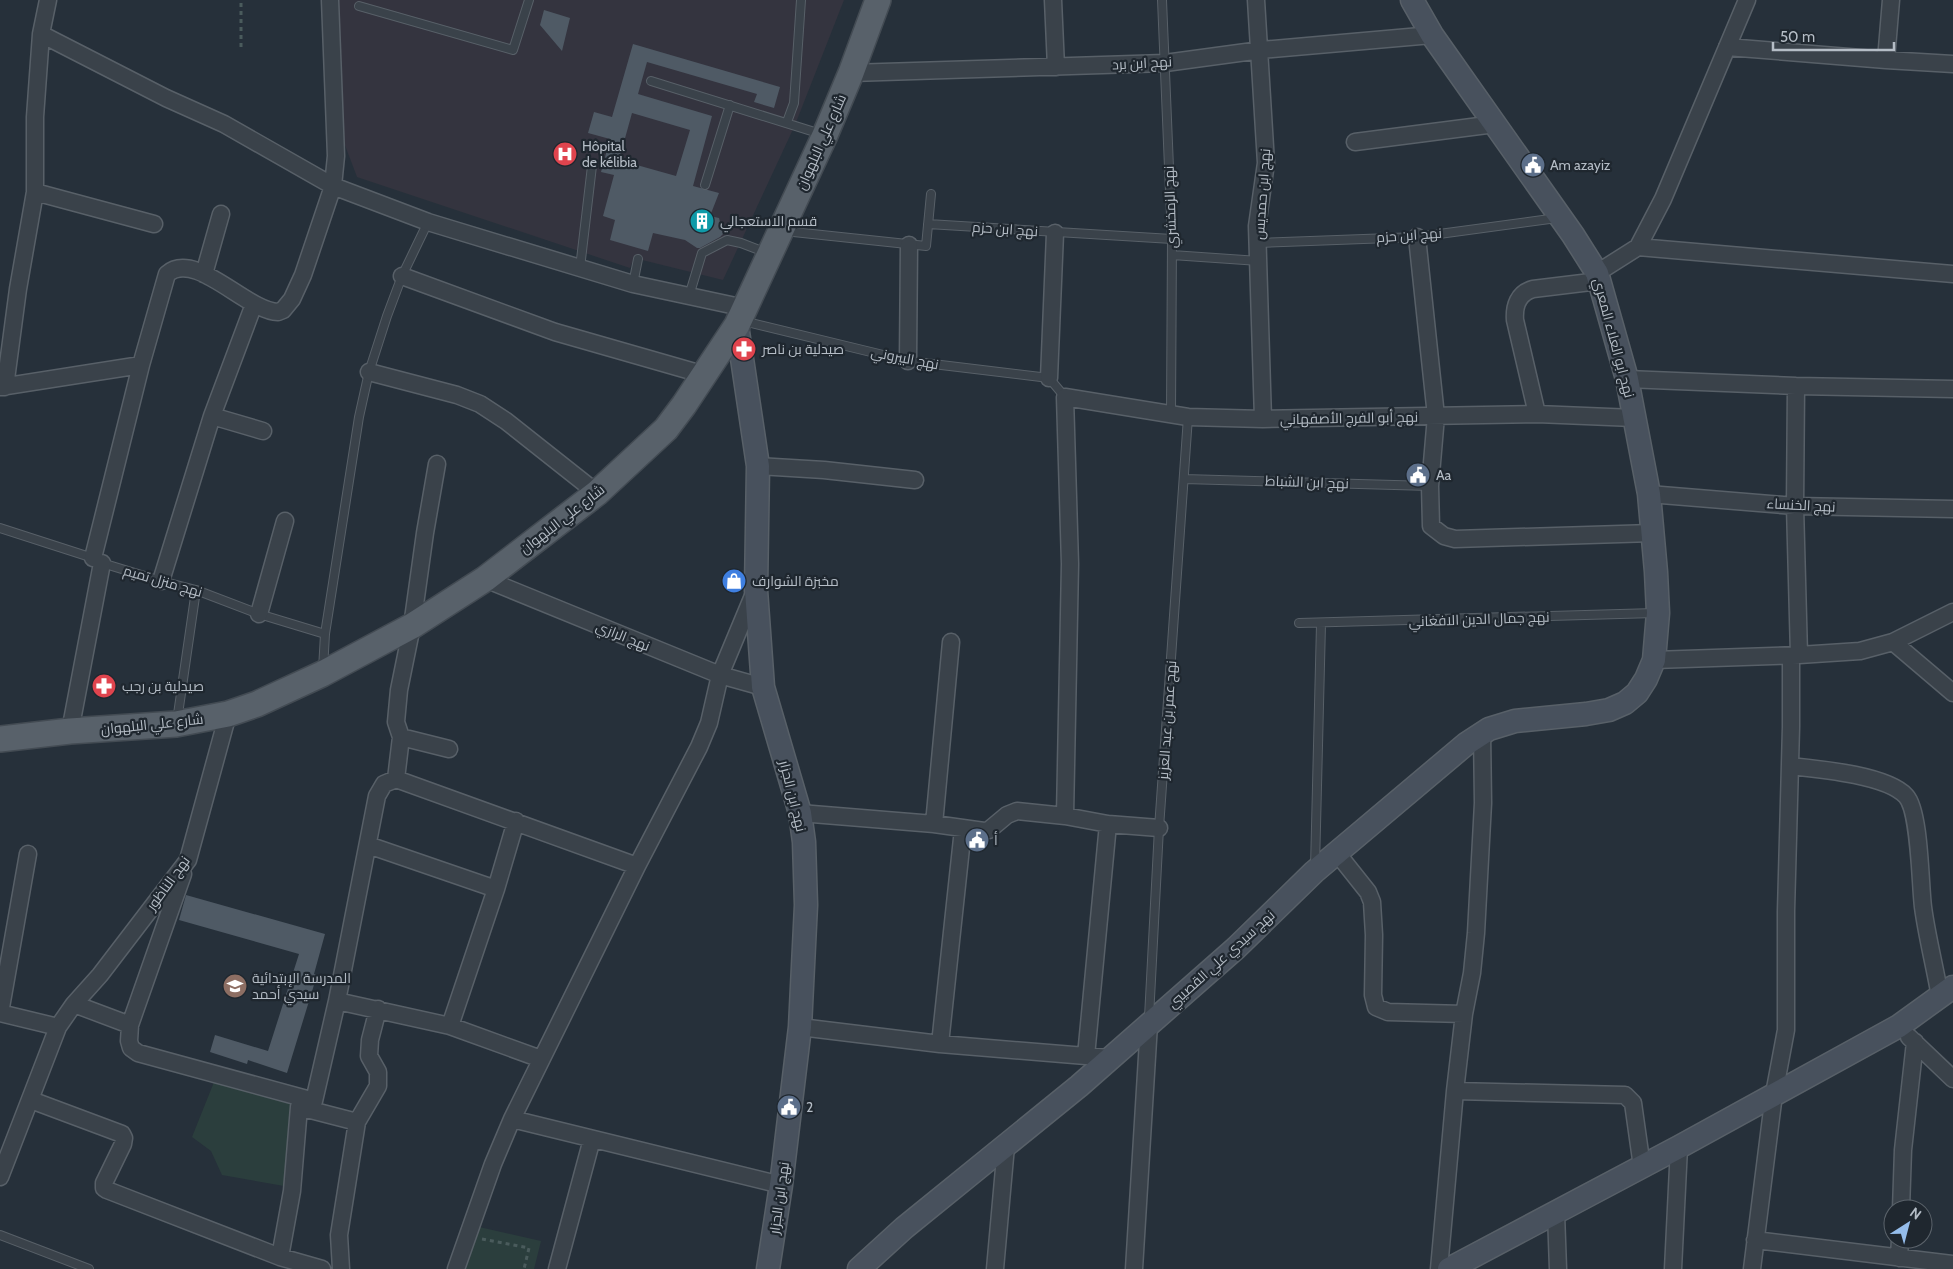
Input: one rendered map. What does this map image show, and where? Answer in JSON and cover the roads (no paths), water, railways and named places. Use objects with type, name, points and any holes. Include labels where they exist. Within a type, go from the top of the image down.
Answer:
[{"type":"main road","name":"شارع علي البلهوان","points":[[0,739],[70,731],[176,724],[228,714],[257,704],[322,674],[412,626],[485,579],[597,493],[643,453],[666,429],[705,375],[741,318],[825,135],[851,73],[878,0]]},
{"type":"street","points":[[48,0],[41,34],[35,117],[34,192],[3,387],[141,365]]},
{"type":"street","points":[[70,731],[97,560],[141,365],[167,274],[180,268],[204,274],[254,304],[278,312],[283,310],[292,299],[303,274],[334,186],[336,156],[330,0]]},
{"type":"street","points":[[1053,0],[1056,67]]},
{"type":"street","name":"نهج ابن حمديس","points":[[1256,0],[1266,163],[1257,226],[1263,419]]},
{"type":"street","name":"نهج ابو العلاء المعري","points":[[1412,0],[1432,35],[1560,217],[1598,277],[1627,379],[1649,494],[1658,613],[1654,660],[1646,679],[1637,693],[1625,703],[1609,710]]},
{"type":"street","points":[[1537,414],[1516,320],[1516,309],[1520,297],[1523,293],[1533,289],[1598,277],[1638,247],[1663,199],[1747,0]]},
{"type":"street","points":[[1886,60],[1890,0]]},
{"type":"street","points":[[41,34],[166,98],[230,127],[334,186],[428,222],[632,284],[689,296],[741,318]]},
{"type":"street","name":"نهج ابن برد","points":[[851,73],[1165,63],[1260,50],[1432,35]]},
{"type":"street","points":[[1727,47],[1953,64]]},
{"type":"street","points":[[1355,142],[1495,124]]},
{"type":"street","points":[[34,192],[154,224]]},
{"type":"street","points":[[204,274],[221,214]]},
{"type":"street","points":[[1049,378],[1055,232]]},
{"type":"street","points":[[1417,237],[1436,416],[1430,486],[1431,526],[1444,536],[1455,539],[1653,533]]},
{"type":"street","points":[[908,361],[909,245]]},
{"type":"street","points":[[1638,247],[1953,274]]},
{"type":"street","points":[[402,276],[555,332],[705,375]]},
{"type":"street","points":[[161,581],[212,416],[254,304]]},
{"type":"street","name":"نهج ابن الجزار","points":[[741,318],[758,466],[756,590],[763,687],[800,813],[804,842],[806,905],[800,1027],[781,1185],[768,1269]]},
{"type":"street","points":[[369,372],[457,395],[480,404],[506,421],[597,493]]},
{"type":"street","points":[[1627,379],[1796,386],[1953,389]]},
{"type":"street","points":[[1752,1269],[1774,1094],[1786,1030],[1786,911],[1795,656],[1796,386]]},
{"type":"street","points":[[1065,397],[1070,564],[1065,816]]},
{"type":"street","name":"نهج أبو الفرج الأصفهاني","points":[[1065,397],[1188,417],[1263,419],[1537,414],[1634,418]]},
{"type":"street","points":[[212,416],[263,431]]},
{"type":"street","points":[[396,779],[401,737],[396,722],[398,700],[412,626],[424,533],[437,464]]},
{"type":"street","points":[[758,466],[824,470],[915,480]]},
{"type":"street","name":"نهج الخنساء","points":[[1649,494],[1795,506],[1953,509]]},
{"type":"street","points":[[259,614],[285,521]]},
{"type":"street","name":"نهج الرازي","points":[[485,579],[720,675],[763,687]]},
{"type":"street","points":[[456,1269],[493,1164],[512,1119],[637,866],[699,747],[709,723],[720,675],[756,590]]},
{"type":"street","points":[[1654,660],[1795,656],[1860,651],[1893,642],[1953,612]]},
{"type":"street","points":[[934,824],[951,642]]},
{"type":"street","points":[[1893,642],[1953,693]]},
{"type":"street","name":"نهج سيدي علي القصيبي","points":[[859,1269],[904,1228],[1079,1086],[1236,948],[1314,872],[1482,732],[1515,720],[1586,714],[1609,710]]},
{"type":"street","name":"نهج الناظور","points":[[0,1177],[58,1027],[74,1004],[100,975],[188,860],[228,714]]},
{"type":"street","points":[[1439,1269],[1455,1091],[1464,1014],[1472,973],[1479,896],[1484,803],[1482,732]]},
{"type":"street","points":[[401,737],[449,749]]},
{"type":"street","points":[[1449,1269],[1642,1167],[1899,1026],[1947,992],[1923,908],[1916,822],[1910,802],[1901,792],[1869,779],[1827,770],[1790,766]]},
{"type":"street","points":[[314,1101],[337,1001],[378,793],[384,784],[396,779],[637,866]]},
{"type":"street","points":[[800,813],[989,830],[1007,815],[1017,811],[1065,816],[1108,824],[1159,828]]},
{"type":"street","points":[[450,1026],[496,889],[516,821]]},
{"type":"street","points":[[1086,1056],[1108,824]]},
{"type":"street","points":[[940,1044],[962,829]]},
{"type":"street","points":[[368,845],[496,889]]},
{"type":"street","points":[[1337,853],[1368,892],[1372,902],[1374,935],[1373,995],[1376,1007],[1388,1012],[1464,1014]]},
{"type":"street","points":[[28,854],[0,1013],[58,1027]]},
{"type":"street","points":[[188,860],[130,1025],[129,1043],[131,1048],[136,1052],[314,1101]]},
{"type":"street","points":[[337,1001],[450,1026],[541,1059]]},
{"type":"street","points":[[74,1004],[130,1025]]},
{"type":"street","points":[[341,1269],[339,1235],[357,1122],[378,1086],[378,1072],[369,1056],[370,1040],[378,1009]]},
{"type":"street","points":[[1134,1269],[1149,1024]]},
{"type":"street","points":[[1899,1026],[1953,1080]]},
{"type":"street","points":[[800,1027],[940,1044],[1110,1058]]},
{"type":"street","points":[[1901,1199],[1903,1150],[1914,1042]]},
{"type":"street","points":[[1455,1091],[1611,1094],[1627,1096],[1633,1103],[1642,1167]]},
{"type":"street","points":[[31,1100],[122,1134],[124,1138],[123,1144],[104,1183],[104,1188],[107,1190],[280,1257],[322,1269]]},
{"type":"street","points":[[299,1107],[314,1101]]},
{"type":"street","points":[[299,1107],[357,1122]]},
{"type":"street","points":[[280,1257],[292,1191],[299,1107]]},
{"type":"street","points":[[512,1119],[781,1185]]},
{"type":"street","points":[[557,1269],[592,1139]]},
{"type":"street","points":[[995,1269],[1006,1146]]},
{"type":"street","points":[[1673,1269],[1679,1147]]},
{"type":"street","points":[[1556,1213],[1558,1269]]},
{"type":"street","points":[[1755,1240],[1953,1264]]},
{"type":"street","points":[[1899,1249],[1899,1258]]},
{"type":"lane","points":[[359,6],[514,50],[529,0]]},
{"type":"lane","points":[[786,122],[794,103],[802,0]]},
{"type":"lane","name":"نهج الزمخشري","points":[[1162,0],[1172,239],[1171,414]]},
{"type":"lane","points":[[651,81],[825,135]]},
{"type":"lane","points":[[705,185],[730,105]]},
{"type":"lane","points":[[580,268],[592,166]]},
{"type":"lane","points":[[782,231],[926,246],[931,194]]},
{"type":"lane","name":"نهج ابن حزم","points":[[1258,243],[1417,237],[1560,217]]},
{"type":"lane","points":[[322,674],[325,634],[369,372],[402,276],[428,222]]},
{"type":"lane","name":"نهج ابن حزم","points":[[928,224],[1172,239]]},
{"type":"lane","points":[[689,296],[702,253],[719,244],[727,240],[771,254]]},
{"type":"lane","points":[[1172,255],[1259,261]]},
{"type":"lane","points":[[632,284],[638,259]]},
{"type":"lane","name":"نهج البيروني","points":[[741,318],[908,361],[1049,378]]},
{"type":"lane","points":[[1049,378],[1065,397]]},
{"type":"lane","name":"نهج عمر بن عبد العزيز","points":[[1149,1024],[1159,828],[1188,417]]},
{"type":"lane","name":"نهج ابن الشباط","points":[[1184,479],[1430,486]]},
{"type":"lane","name":"نهج منزل تميم","points":[[0,528],[161,581],[196,590],[259,614],[325,634]]},
{"type":"lane","points":[[176,724],[196,590]]},
{"type":"lane","name":"نهج جمال الدين الافغاني","points":[[1300,623],[1321,624],[1658,613]]},
{"type":"lane","points":[[1314,872],[1321,624]]},
{"type":"lane","points":[[0,1235],[89,1269]]},
{"type":"place","name":"Hôpital de kélibia","points":[[565,154]]},
{"type":"place","name":"Am azayiz","points":[[1533,165]]},
{"type":"place","name":"قسم الاستعجالي","points":[[702,221]]},
{"type":"place","name":"صيدلية بن ناصر","points":[[744,349]]},
{"type":"place","name":"Aa","points":[[1418,475]]},
{"type":"place","name":"مخبزة الشوارف","points":[[734,581]]},
{"type":"place","name":"صيدلية بن رجب","points":[[104,686]]},
{"type":"place","name":"أ","points":[[977,840]]},
{"type":"place","name":"المدرسة الإبتدائية سيدي أحمد","points":[[235,986]]},
{"type":"place","name":"2","points":[[789,1107]]}]
